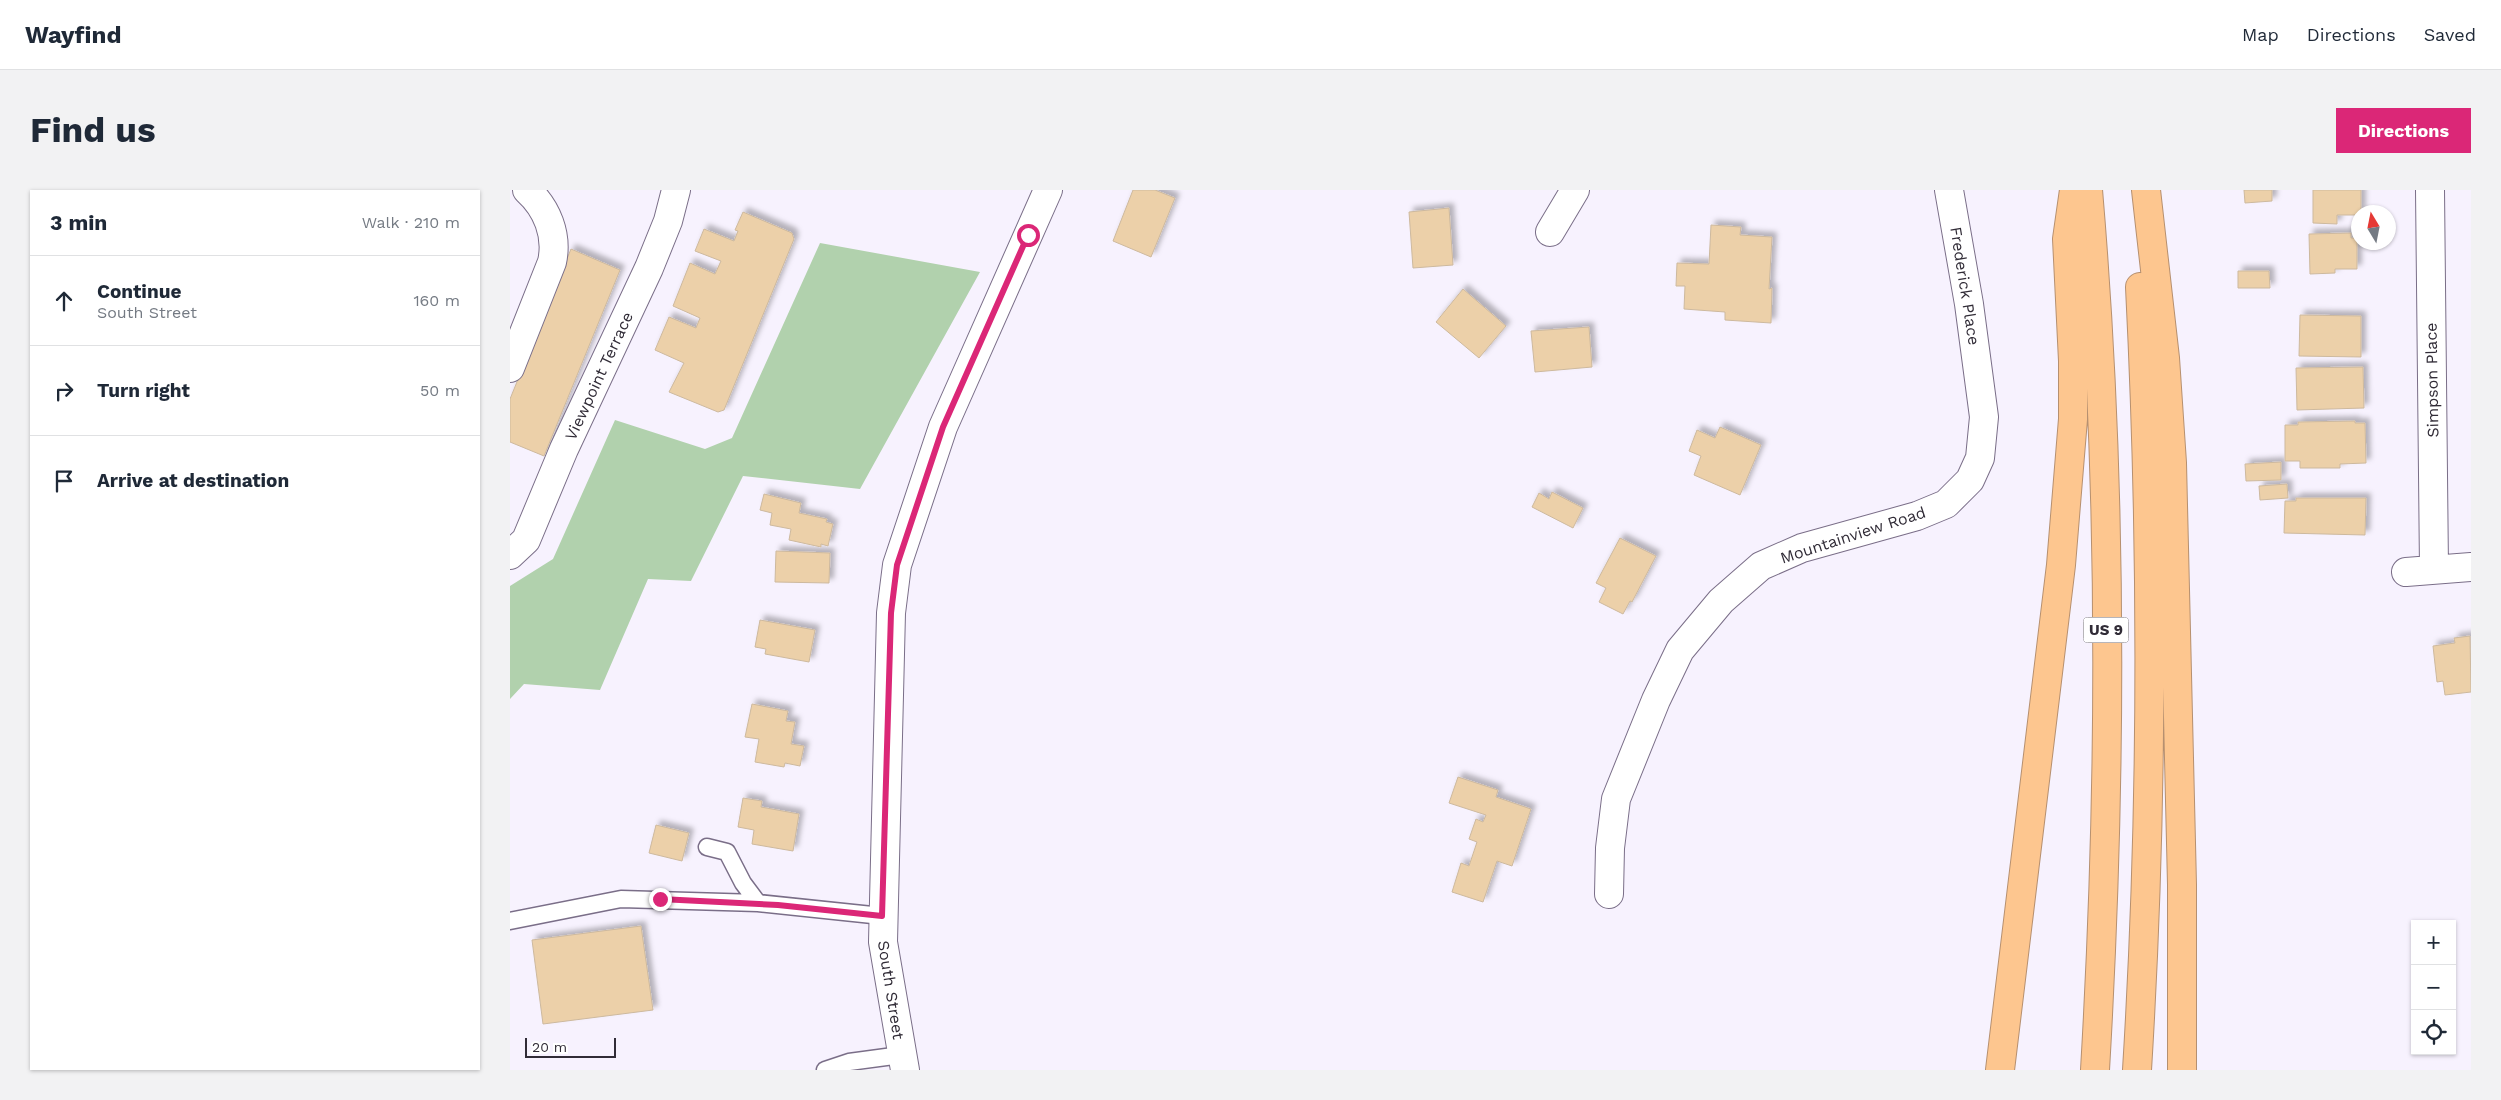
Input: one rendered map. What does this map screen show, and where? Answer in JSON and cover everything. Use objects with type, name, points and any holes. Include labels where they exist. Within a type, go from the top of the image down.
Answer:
[{"type":"highway","points":[[2000,1070],[2060,575],[2069,482],[2073,361],[2067,238],[2074,190]]},
{"type":"highway","name":"US 9","points":[[2088,190],[2098,348],[2106,576],[2106,787],[2095,1070]]},
{"type":"highway","name":"US 9","points":[[2134,190],[2144,362],[2148,576],[2145,913],[2137,1070]]},
{"type":"highway","points":[[2146,190],[2164,349],[2172,463],[2182,885],[2182,1070]]},
{"type":"street","points":[[510,368],[555,251],[550,224],[542,205],[527,190]]},
{"type":"street","name":"Viewpoint Terrace","points":[[510,555],[526,540],[564,449],[649,268],[668,221],[676,190]]},
{"type":"street","name":"South Street","points":[[903,1063],[883,942],[882,916],[891,613],[897,565],[943,427],[1048,190]]},
{"type":"street","points":[[1550,232],[1575,190]]},
{"type":"street","name":"Frederick Place","points":[[1949,190],[1969,304],[1979,382]]},
{"type":"street","name":"Simpson Place","points":[[2430,190],[2434,570]]},
{"type":"street","name":"Mountainview Road","points":[[1609,894],[1610,848],[1616,799],[1656,700],[1680,650],[1721,600],[1761,566],[1802,548],[1917,516],[1946,504],[1970,480],[1980,458],[1984,416],[1979,382]]},
{"type":"street","points":[[2406,572],[2471,567]]},
{"type":"lane","points":[[707,847],[727,852],[743,884],[758,903]]},
{"type":"lane","points":[[510,921],[621,899],[758,903],[882,916]]},
{"type":"lane","points":[[825,1070],[849,1062],[903,1063]]},
{"type":"green space","points":[[820,243],[980,272],[860,489],[743,476],[691,581],[648,579],[600,690],[524,684],[510,699],[510,586],[553,559],[615,420],[705,449],[732,438]]},
{"type":"building","points":[[1133,190],[1155,190],[1175,198],[1151,257],[1113,241]]},
{"type":"building","points":[[2244,190],[2272,190],[2272,201],[2245,203]]},
{"type":"building","points":[[2313,190],[2361,190],[2361,205],[2351,205],[2351,215],[2337,215],[2337,224],[2313,223]]},
{"type":"building","points":[[1449,208],[1453,265],[1413,268],[1409,212]]},
{"type":"building","points":[[743,212],[792,233],[794,239],[724,410],[718,412],[669,392],[684,363],[655,350],[669,317],[696,328],[700,318],[673,306],[690,263],[715,274],[721,261],[695,251],[704,229],[734,241],[738,231],[735,230]]},
{"type":"building","points":[[1711,225],[1741,227],[1740,235],[1772,237],[1769,289],[1772,288],[1771,323],[1725,320],[1725,312],[1684,309],[1685,286],[1676,286],[1677,263],[1709,264]]},
{"type":"building","points":[[2351,233],[2351,250],[2357,250],[2357,269],[2335,269],[2335,273],[2310,274],[2309,234]]},
{"type":"building","points":[[571,249],[620,270],[544,456],[510,442],[510,399]]},
{"type":"building","points":[[2238,271],[2269,271],[2270,288],[2238,288]]},
{"type":"building","points":[[1463,289],[1506,326],[1479,358],[1436,322]]},
{"type":"building","points":[[2300,315],[2361,316],[2361,357],[2299,356]]},
{"type":"building","points":[[1589,327],[1592,367],[1535,372],[1531,331]]},
{"type":"building","points":[[2363,367],[2364,408],[2297,410],[2296,368]]},
{"type":"building","points":[[2355,421],[2355,423],[2365,423],[2366,463],[2340,464],[2340,468],[2300,468],[2300,461],[2285,461],[2285,425],[2298,425],[2298,422]]},
{"type":"building","points":[[1720,427],[1761,445],[1740,495],[1694,475],[1701,456],[1689,451],[1697,430],[1715,438]]},
{"type":"building","points":[[2281,462],[2281,480],[2246,481],[2245,464]]},
{"type":"building","points":[[2287,484],[2288,498],[2260,500],[2259,486]]},
{"type":"building","points":[[1552,492],[1583,508],[1573,528],[1532,507],[1539,493],[1549,499]]},
{"type":"building","points":[[764,494],[801,503],[799,513],[827,519],[826,522],[833,524],[828,546],[821,544],[821,547],[789,540],[791,529],[770,525],[772,513],[760,510]]},
{"type":"building","points":[[2296,498],[2366,498],[2365,535],[2284,533],[2285,501],[2296,501]]},
{"type":"building","points":[[1620,538],[1656,556],[1632,602],[1630,601],[1623,614],[1599,602],[1606,588],[1596,583]]},
{"type":"building","points":[[776,551],[830,553],[829,583],[775,582]]},
{"type":"building","points":[[760,620],[815,630],[809,662],[765,654],[766,649],[755,647]]},
{"type":"building","points":[[2470,636],[2471,692],[2445,695],[2443,681],[2437,682],[2433,646],[2455,643],[2454,638]]},
{"type":"building","points":[[752,704],[788,711],[786,721],[795,722],[791,744],[804,746],[800,766],[785,763],[784,767],[755,762],[759,739],[745,737]]},
{"type":"building","points":[[1458,777],[1498,790],[1496,797],[1531,809],[1512,866],[1497,861],[1483,902],[1452,892],[1461,863],[1469,866],[1477,842],[1469,839],[1476,819],[1483,822],[1486,815],[1449,803]]},
{"type":"building","points":[[743,798],[762,801],[761,807],[799,814],[793,851],[752,844],[754,830],[738,827]]},
{"type":"building","points":[[656,825],[689,833],[682,861],[649,853]]},
{"type":"building","points":[[641,926],[653,1010],[543,1024],[532,940]]},
{"type":"route","points":[[660,899],[778,905],[882,916],[891,613],[897,565],[943,427],[1028,235]]}]
